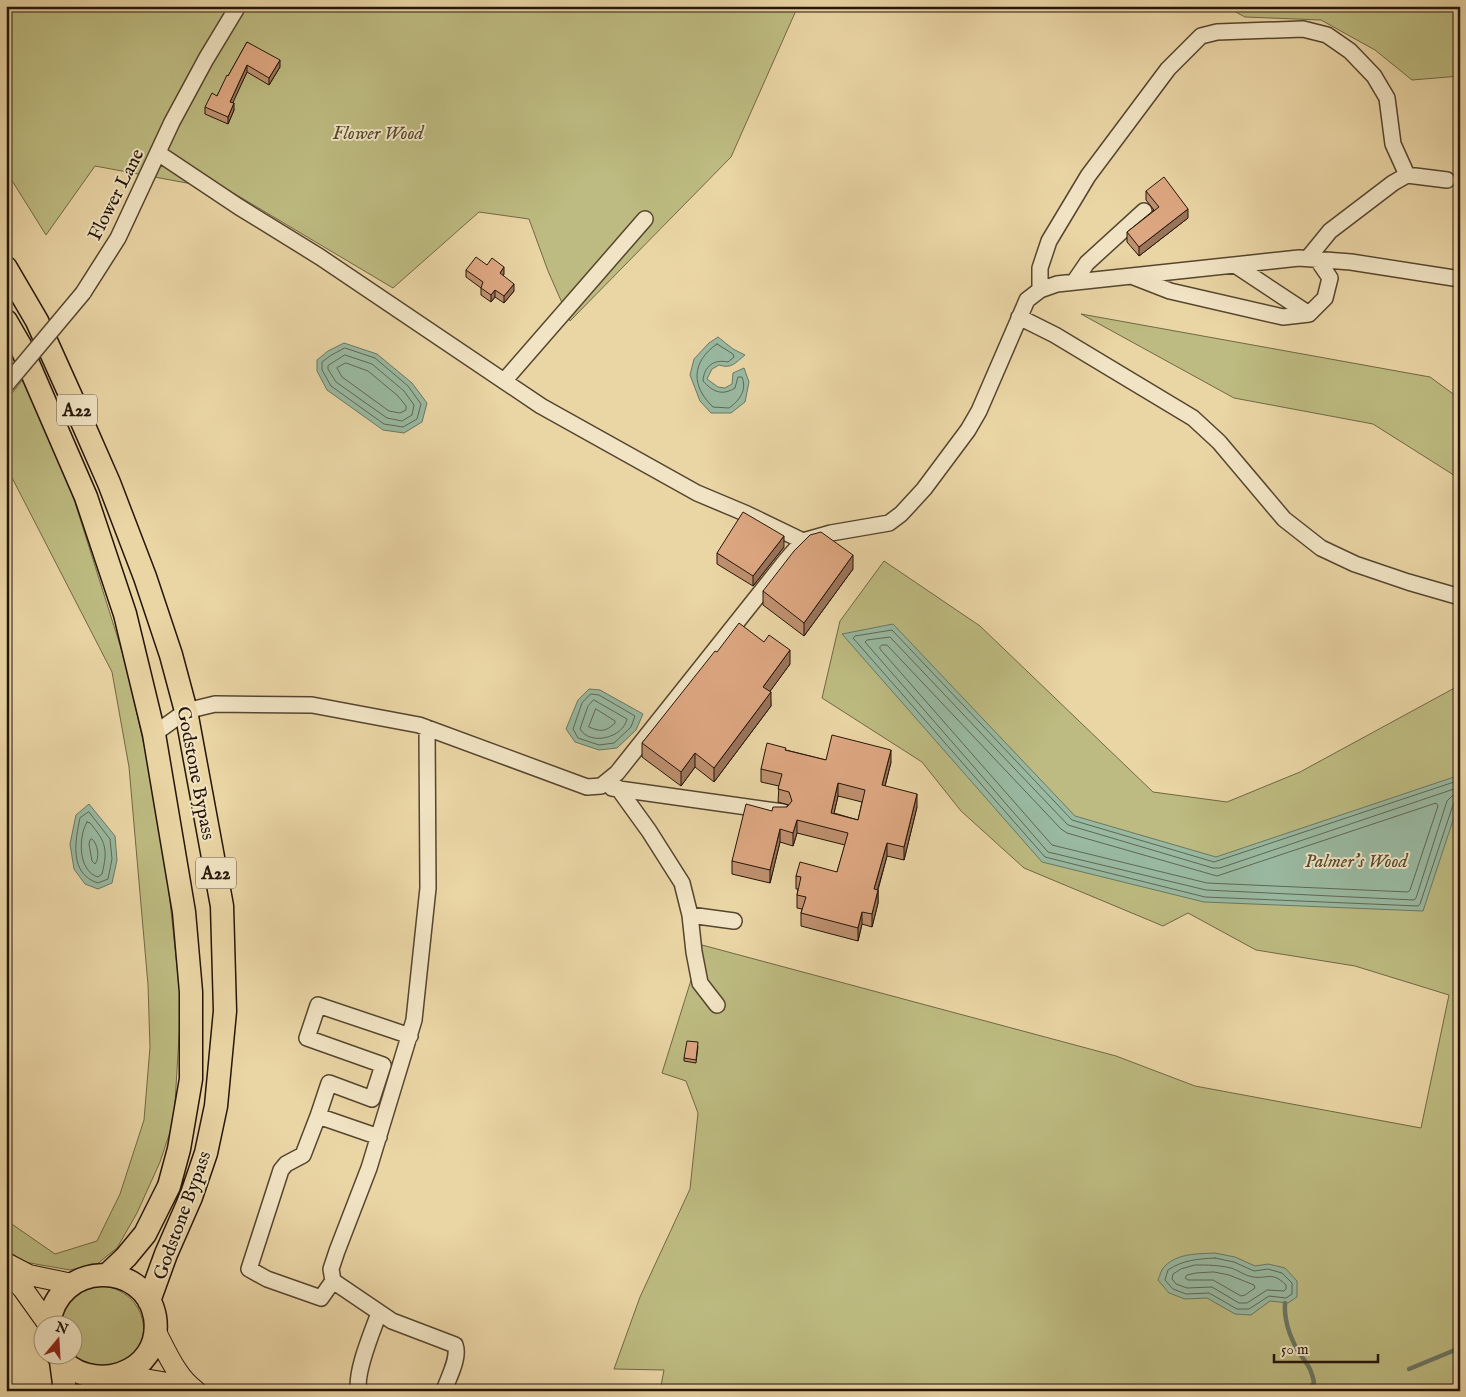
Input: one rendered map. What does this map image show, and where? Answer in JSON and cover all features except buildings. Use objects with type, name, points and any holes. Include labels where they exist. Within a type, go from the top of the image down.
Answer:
[{"type":"highway","name":"Godstone Bypass","points":[[6,268],[37,321],[109,483],[150,591],[171,654],[186,711],[222,906],[225,1011],[216,1106],[206,1153],[191,1197],[163,1260],[149,1302]]},
{"type":"highway","name":"Godstone Bypass","points":[[6,321],[21,347],[86,497],[124,614],[154,734],[184,912],[191,992],[191,1079],[179,1149],[169,1186],[144,1234],[126,1257],[106,1275]]},
{"type":"highway","points":[[51,1314],[60,1295],[72,1284],[88,1276],[106,1275],[120,1277],[132,1283],[149,1302],[155,1317],[156,1332],[151,1351],[143,1362],[127,1376],[100,1386],[72,1372],[65,1364]]},
{"type":"highway","points":[[60,1364],[65,1391]]},
{"type":"main road","points":[[6,1263],[29,1275],[72,1284]]},
{"type":"main road","points":[[6,1270],[23,1289],[41,1314]]},
{"type":"main road","points":[[156,1332],[173,1364],[193,1389]]},
{"type":"main road","points":[[127,1376],[193,1389]]},
{"type":"street","name":"Flower Lane","points":[[6,385],[83,293],[118,238],[158,153],[206,59],[238,6]]},
{"type":"street","points":[[1040,290],[1040,268],[1049,241],[1088,176],[1168,69],[1201,36],[1217,32],[1303,29],[1327,35],[1350,51],[1374,76],[1387,98],[1392,144],[1407,175]]},
{"type":"street","points":[[158,153],[320,258],[541,406],[697,493],[803,541]]},
{"type":"street","points":[[1313,259],[1330,231],[1393,183],[1407,175],[1447,180]]},
{"type":"street","points":[[1074,282],[1087,262],[1144,211]]},
{"type":"street","points":[[504,381],[644,219]]},
{"type":"street","points":[[601,786],[617,773],[803,541],[831,533],[889,523],[901,514],[924,489],[968,430],[979,411],[1027,300],[1040,290],[1057,284],[1299,258],[1351,262],[1460,279]]},
{"type":"street","points":[[1132,276],[1170,291],[1283,317],[1309,314],[1325,298],[1330,278],[1313,259]]},
{"type":"street","points":[[1234,265],[1309,314]]},
{"type":"street","points":[[1020,317],[1055,335],[1193,418],[1219,442],[1284,519],[1321,548],[1355,564],[1460,598]]},
{"type":"street","points":[[154,734],[186,711],[215,704],[312,706],[427,728],[586,787],[618,788],[783,812]]},
{"type":"street","points":[[410,1036],[318,1005],[307,1038],[383,1066],[372,1098],[329,1083],[303,1155],[286,1164],[281,1170],[249,1269],[267,1279],[321,1298],[333,1281],[331,1269],[369,1168],[410,1036],[414,1020],[428,888],[427,728]]},
{"type":"street","points":[[618,788],[682,883],[690,915],[700,983],[716,1005]]},
{"type":"street","points":[[690,915],[734,921]]},
{"type":"street","points":[[318,1116],[379,1137]]},
{"type":"street","points":[[333,1281],[392,1321],[455,1345],[457,1351],[444,1391]]},
{"type":"street","points":[[359,1391],[360,1371],[379,1313]]},
{"type":"green space","name":"Flower Wood","points":[[6,6],[798,6],[731,157],[570,321],[548,271],[529,219],[479,212],[393,288],[230,191],[95,166],[46,235],[6,171]]},
{"type":"green space","points":[[1232,6],[1460,6],[1460,76],[1412,80],[1375,50],[1321,20],[1245,17],[1228,8]]},
{"type":"green space","points":[[1081,314],[1430,377],[1460,399],[1460,479],[1373,424],[1234,398]]},
{"type":"green space","points":[[24,378],[71,490],[125,661],[147,758],[165,856],[181,1003],[174,1120],[160,1162],[137,1213],[117,1248],[97,1264],[70,1270],[24,1262],[6,1249],[6,1220],[55,1254],[97,1241],[120,1194],[144,1120],[150,1047],[148,985],[129,767],[112,672],[6,466],[6,401]]},
{"type":"green space","name":"Palmer's Wood","points":[[884,561],[980,626],[1153,792],[1227,802],[1300,772],[1460,685],[1460,1391],[660,1391],[664,1370],[614,1369],[640,1297],[690,1189],[698,1113],[686,1081],[662,1073],[702,945],[1116,1056],[1195,1086],[1421,1128],[1449,995],[1355,966],[1256,950],[1188,913],[1163,926],[1024,868],[961,811],[922,762],[822,698],[840,621]]},
{"type":"green space","points":[[103,1286],[116,1289],[127,1296],[136,1305],[143,1327],[142,1339],[137,1351],[127,1361],[89,1369],[82,1363],[82,1314],[63,1314],[69,1303],[79,1293],[94,1287]]},
{"type":"water","points":[[718,337],[733,349],[745,355],[730,366],[719,365],[712,369],[707,379],[718,387],[725,388],[732,384],[733,373],[744,368],[749,382],[745,402],[731,413],[711,413],[700,401],[690,375],[694,359],[709,343]]},
{"type":"water","points":[[344,343],[377,354],[412,383],[427,403],[422,422],[404,433],[383,430],[327,390],[317,371],[317,360],[328,351]]},
{"type":"water","points":[[893,624],[1075,816],[1216,857],[1460,775],[1460,799],[1423,911],[1204,902],[1042,862],[842,634]]},
{"type":"water","points":[[589,689],[600,690],[643,714],[636,730],[617,748],[599,750],[575,742],[566,729],[578,700]]},
{"type":"water","points":[[89,804],[115,836],[117,860],[112,883],[98,889],[85,884],[74,869],[70,844],[76,815]]},
{"type":"water","points":[[1215,1253],[1235,1257],[1255,1266],[1268,1264],[1285,1268],[1297,1281],[1297,1297],[1288,1303],[1270,1301],[1251,1315],[1235,1314],[1207,1298],[1185,1299],[1169,1293],[1158,1280],[1164,1267],[1182,1256]]},
{"type":"waterway","points":[[1285,1303],[1285,1315],[1290,1334],[1313,1376],[1314,1382],[1309,1391]]},
{"type":"waterway","points":[[1409,1369],[1460,1348]]}]
